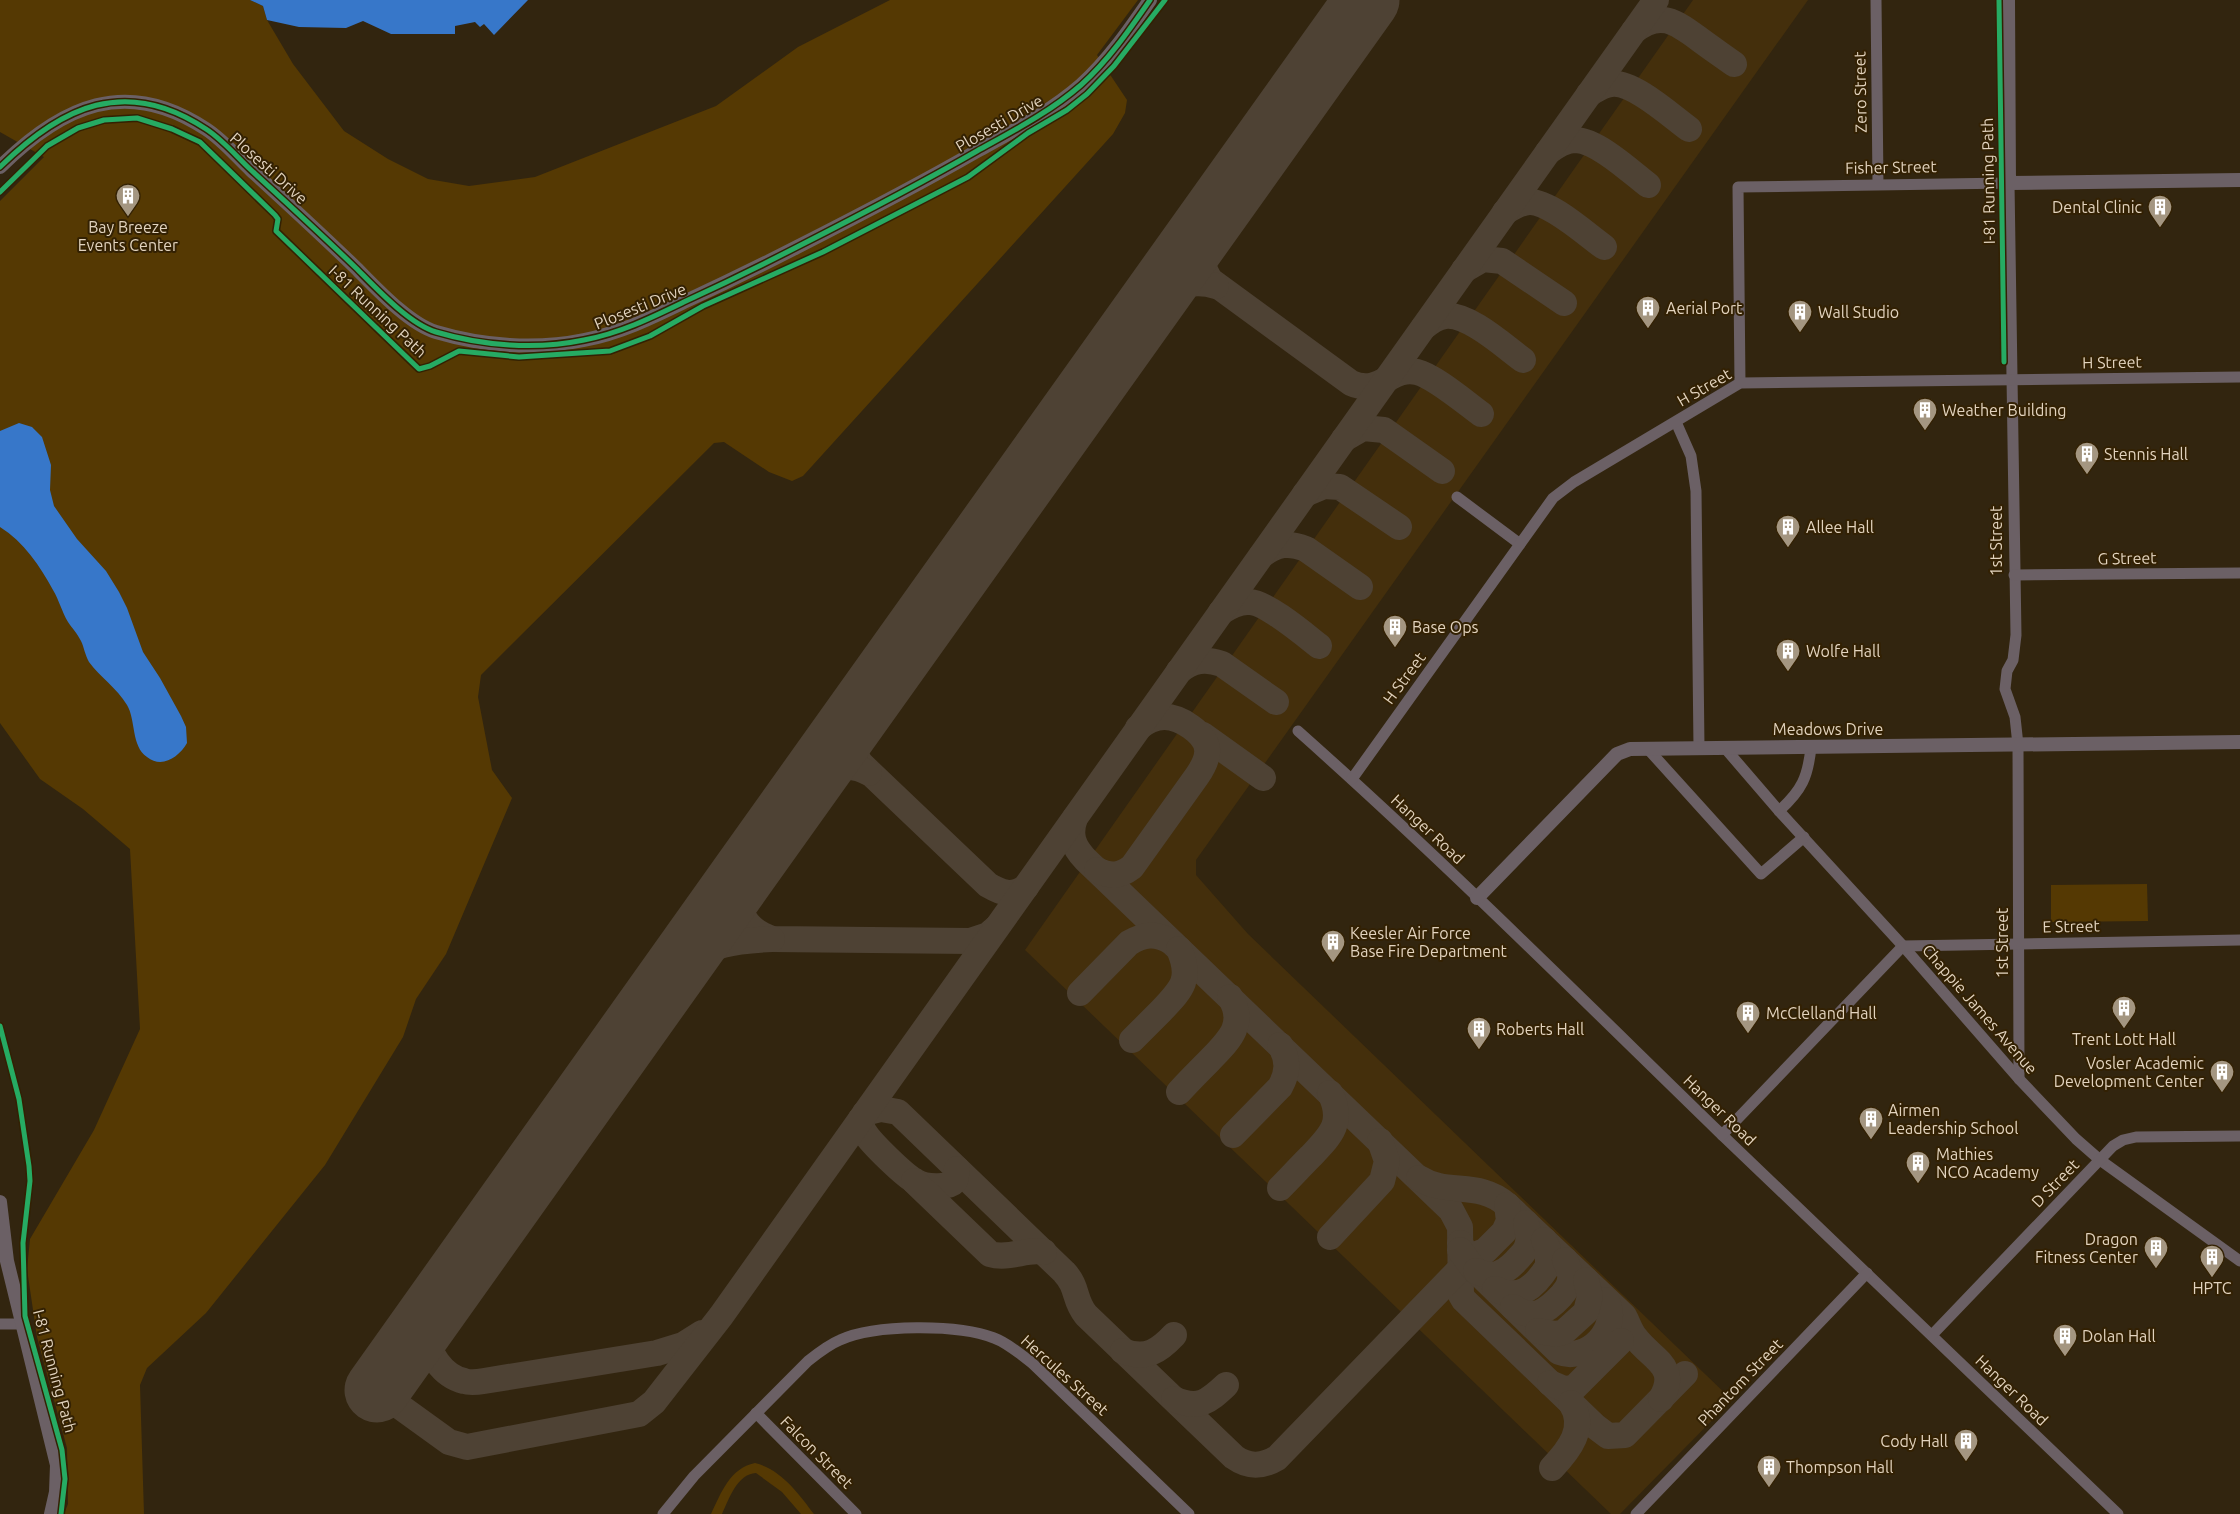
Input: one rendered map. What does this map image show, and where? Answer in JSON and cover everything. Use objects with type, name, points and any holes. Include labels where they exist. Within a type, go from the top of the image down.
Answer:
[{"type":"street","name":"Plosesti Drive","points":[[0,168],[24,144],[55,121],[84,108],[115,102],[146,104],[178,112],[210,131],[296,209],[396,307],[432,331],[474,340],[517,345],[548,346],[616,332],[646,320],[738,277],[896,197],[1026,123],[1060,102],[1083,83],[1105,59],[1150,0]]},
{"type":"street","name":"Zero Street","points":[[1876,0],[1878,184]]},
{"type":"street","name":"1st Street","points":[[2008,0],[2015,646],[2013,660],[2007,671],[2005,689],[2015,717],[2018,745],[2019,1079]]},
{"type":"street","name":"Fisher Street","points":[[1740,382],[1738,187],[2240,180]]},
{"type":"street","name":"H Street","points":[[1352,779],[1552,498],[1574,482],[1740,382],[2240,377]]},
{"type":"street","points":[[1676,422],[1691,456],[1696,491],[1699,748]]},
{"type":"street","points":[[1457,497],[1520,544]]},
{"type":"street","name":"G Street","points":[[2014,575],[2240,573]]},
{"type":"street","name":"Hanger Road","points":[[1298,731],[1352,779],[1477,898],[2118,1514]]},
{"type":"street","name":"Meadows Drive","points":[[1477,898],[1617,754],[1630,749],[2240,742]]},
{"type":"street","name":"Chappie James Avenue","points":[[1724,747],[1779,811],[1903,946],[2019,1079],[2076,1139],[2100,1160],[2240,1261]]},
{"type":"street","points":[[1779,811],[1801,788],[1806,776],[1811,747]]},
{"type":"street","points":[[1647,748],[1761,874],[1804,837]]},
{"type":"street","name":"E Street","points":[[1903,946],[2240,940]]},
{"type":"street","points":[[1722,1135],[1903,946]]},
{"type":"street","name":"D Street","points":[[1932,1336],[2113,1146],[2123,1140],[2136,1137],[2240,1136]]},
{"type":"street","points":[[0,1202],[7,1261],[56,1465],[56,1492],[51,1514]]},
{"type":"street","name":"Phantom Street","points":[[1636,1514],[1866,1273]]},
{"type":"street","points":[[0,1324],[21,1324]]},
{"type":"street","name":"Hercules Street","points":[[663,1514],[694,1476],[808,1361],[839,1340],[858,1333],[880,1330],[954,1329],[975,1332],[994,1338],[1010,1346],[1032,1363],[1189,1514]]},
{"type":"street","name":"Falcon Street","points":[[756,1413],[856,1514]]},
{"type":"shaded area","points":[[0,0],[250,0],[263,6],[267,20],[293,64],[344,131],[388,159],[428,179],[469,186],[535,177],[716,106],[798,47],[890,0],[1138,0],[1097,55],[1127,100],[1125,113],[1113,134],[803,476],[792,481],[769,472],[724,442],[714,443],[481,675],[478,697],[492,770],[512,798],[446,954],[416,999],[403,1037],[325,1165],[206,1313],[147,1368],[140,1385],[144,1514],[64,1514],[68,1504],[67,1448],[37,1337],[27,1269],[30,1239],[94,1130],[140,1029],[130,849],[83,809],[40,779],[0,723],[0,201],[44,157],[0,132]]},
{"type":"shaded area","points":[[1693,0],[1808,0],[1196,860],[1196,875],[1248,934],[1732,1400],[1620,1514],[1611,1514],[1025,950]]},
{"type":"shaded area","points":[[2147,884],[2148,921],[2051,922],[2051,885]]},
{"type":"shaded area","points":[[755,1463],[781,1476],[814,1514],[801,1514],[782,1492],[756,1473],[749,1474],[739,1482],[722,1514],[711,1514],[727,1482],[739,1470]]},
{"type":"water","points":[[250,0],[528,0],[494,35],[484,24],[480,27],[475,22],[455,26],[455,34],[391,34],[363,21],[346,28],[299,27],[267,20],[263,6]]},
{"type":"water","points":[[19,423],[32,427],[42,437],[51,465],[50,490],[54,506],[77,539],[106,571],[119,592],[143,652],[160,678],[186,727],[187,743],[170,760],[158,762],[147,757],[142,752],[136,740],[132,718],[127,705],[89,662],[81,641],[68,622],[55,594],[37,563],[17,540],[0,527],[0,431]]},
{"type":"taxiway","points":[[377,1390],[449,1442],[467,1447],[639,1414],[654,1402],[721,1316],[1656,0]]},
{"type":"taxiway","points":[[1634,31],[1652,21],[1660,20],[1675,23],[1734,64]]},
{"type":"taxiway","points":[[1589,94],[1611,84],[1630,88],[1652,100],[1689,129]]},
{"type":"taxiway","points":[[1548,152],[1568,141],[1585,142],[1604,151],[1648,185]]},
{"type":"taxiway","points":[[1505,212],[1523,203],[1539,203],[1579,227],[1604,247]]},
{"type":"taxiway","points":[[1202,232],[1199,245],[1200,257],[1210,280],[1351,383],[1370,386],[1400,373],[1408,371],[1417,372],[1441,384],[1481,414]]},
{"type":"taxiway","points":[[1464,270],[1483,259],[1502,261],[1564,303]]},
{"type":"taxiway","points":[[1155,297],[1185,285],[1200,283],[1216,286]]},
{"type":"taxiway","points":[[1424,327],[1439,317],[1454,316],[1486,332],[1523,360]]},
{"type":"taxiway","points":[[1344,439],[1363,428],[1384,430],[1442,471]]},
{"type":"taxiway","points":[[1305,494],[1324,486],[1340,487],[1399,527]]},
{"type":"taxiway","points":[[1262,555],[1278,546],[1294,545],[1306,549],[1360,587]]},
{"type":"taxiway","points":[[1221,612],[1238,603],[1250,602],[1257,604],[1286,620],[1319,646]]},
{"type":"taxiway","points":[[1179,671],[1189,664],[1199,661],[1222,664],[1276,702]]},
{"type":"taxiway","points":[[1097,870],[1107,874],[1115,874],[1132,867],[1202,769],[1207,756],[1206,744],[1203,738],[1191,727],[1178,720],[1164,717],[1158,718],[1138,728]]},
{"type":"taxiway","points":[[853,724],[849,741],[854,754],[861,764],[988,885],[1007,893],[1016,892],[1026,887]]},
{"type":"taxiway","points":[[1203,735],[1263,778]]},
{"type":"taxiway","points":[[815,776],[842,767],[855,768],[869,773]]},
{"type":"taxiway","points":[[1075,818],[1072,830],[1073,840],[1085,859],[1451,1210],[1460,1227],[1461,1295],[1464,1300],[1596,1427],[1608,1436],[1625,1435],[1685,1374]]},
{"type":"taxiway","points":[[743,873],[740,895],[742,913],[752,928],[772,939],[970,941],[988,935],[996,928]]},
{"type":"taxiway","points":[[1080,993],[1129,943],[1150,936],[1170,941]]},
{"type":"taxiway","points":[[678,965],[702,952],[723,945],[772,939]]},
{"type":"taxiway","points":[[1132,1040],[1169,1003],[1180,989],[1185,976],[1185,968],[1179,949]]},
{"type":"taxiway","points":[[1179,1092],[1223,1046],[1233,1032],[1237,1016],[1230,997]]},
{"type":"taxiway","points":[[1233,1135],[1280,1087],[1286,1072],[1285,1056],[1280,1045]]},
{"type":"taxiway","points":[[1280,1188],[1324,1142],[1333,1128],[1336,1121],[1336,1113],[1330,1093]]},
{"type":"taxiway","points":[[865,1113],[881,1109],[898,1112],[1064,1272],[1072,1283],[1079,1304],[1086,1315],[1234,1457],[1245,1463],[1255,1465],[1277,1458],[1461,1268]]},
{"type":"taxiway","points":[[861,1119],[862,1128],[868,1138],[896,1166],[915,1181],[930,1186],[952,1184],[955,1181],[957,1169]]},
{"type":"taxiway","points":[[1330,1237],[1382,1181],[1387,1161],[1380,1141]]},
{"type":"taxiway","points":[[1419,1178],[1441,1186],[1485,1193],[1496,1197],[1507,1205],[1624,1316],[1635,1337],[1666,1371],[1666,1388],[1661,1399]]},
{"type":"taxiway","points":[[914,1181],[990,1254],[1004,1256],[1031,1251],[1044,1252]]},
{"type":"taxiway","points":[[1460,1243],[1466,1254],[1472,1256],[1485,1251],[1504,1232],[1509,1221],[1507,1205]]},
{"type":"taxiway","points":[[1476,1271],[1487,1275],[1497,1274],[1506,1270],[1515,1262],[1525,1251],[1528,1243],[1526,1223]]},
{"type":"taxiway","points":[[1495,1289],[1519,1293],[1532,1286],[1548,1266],[1548,1249],[1544,1240]]},
{"type":"taxiway","points":[[1460,1250],[1472,1267],[1559,1352],[1570,1354],[1580,1352],[1590,1348],[1599,1341],[1606,1332],[1609,1321],[1610,1311],[1606,1300]]},
{"type":"taxiway","points":[[1513,1307],[1533,1314],[1539,1313],[1555,1302],[1570,1281],[1570,1271],[1565,1260]]},
{"type":"taxiway","points":[[1538,1331],[1556,1334],[1564,1332],[1586,1312],[1590,1296],[1586,1280]]},
{"type":"taxiway","points":[[434,1312],[428,1331],[428,1339],[433,1355],[449,1374],[469,1382],[657,1353],[683,1345],[702,1333]]},
{"type":"taxiway","points":[[1123,1351],[1139,1355],[1152,1352],[1163,1346],[1174,1335]]},
{"type":"taxiway","points":[[1550,1383],[1564,1389],[1574,1388],[1621,1341]]},
{"type":"taxiway","points":[[1174,1399],[1196,1404],[1208,1400],[1226,1385]]},
{"type":"taxiway","points":[[1552,1468],[1570,1446],[1577,1430],[1577,1421],[1571,1403]]},
{"type":"runway","points":[[377,1390],[1367,0]]},
{"type":"cycle path","name":"I-81 Running Path","points":[[0,167],[47,128],[71,114],[96,105],[122,102],[149,104],[177,113],[218,138],[393,304],[404,314],[426,328],[472,341],[528,346],[566,343],[598,337],[649,319],[783,254],[888,200],[1031,121],[1057,104],[1091,76],[1118,44],[1150,0]]},
{"type":"cycle path","name":"I-81 Running Path","points":[[0,192],[47,146],[78,128],[104,120],[137,118],[172,129],[200,142],[275,215],[278,219],[276,231],[419,369],[430,366],[459,351],[519,357],[610,351],[650,336],[703,306],[823,252],[968,177],[1028,133],[1067,110],[1087,94],[1114,66],[1165,0]]},
{"type":"cycle path","name":"I-81 Running Path","points":[[1999,0],[2004,362]]},
{"type":"cycle path","name":"I-81 Running Path","points":[[0,1026],[19,1099],[29,1166],[30,1181],[23,1243],[25,1316],[62,1450],[65,1479],[61,1514]]},
{"type":"place","name":"Bay Breeze Events Center","points":[[128,217]]},
{"type":"place","name":"Dental Clinic","points":[[2160,228]]},
{"type":"place","name":"Aerial Port","points":[[1648,329]]},
{"type":"place","name":"Wall Studio","points":[[1800,333]]},
{"type":"place","name":"Weather Building","points":[[1925,431]]},
{"type":"place","name":"Stennis Hall","points":[[2087,475]]},
{"type":"place","name":"Allee Hall","points":[[1788,548]]},
{"type":"place","name":"Base Ops","points":[[1395,648]]},
{"type":"place","name":"Wolfe Hall","points":[[1788,672]]},
{"type":"place","name":"Keesler Air Force Base Fire Department","points":[[1333,963]]},
{"type":"place","name":"Trent Lott Hall","points":[[2124,1029]]},
{"type":"place","name":"McClelland Hall","points":[[1748,1034]]},
{"type":"place","name":"Roberts Hall","points":[[1479,1050]]},
{"type":"place","name":"Vosler Academic Development Center","points":[[2222,1093]]},
{"type":"place","name":"Airmen Leadership School","points":[[1871,1140]]},
{"type":"place","name":"Mathies NCO Academy","points":[[1918,1184]]},
{"type":"place","name":"Dragon Fitness Center","points":[[2156,1269]]},
{"type":"place","name":"HPTC","points":[[2212,1278]]},
{"type":"place","name":"Dolan Hall","points":[[2065,1357]]},
{"type":"place","name":"Cody Hall","points":[[1966,1462]]},
{"type":"place","name":"Thompson Hall","points":[[1769,1488]]}]
